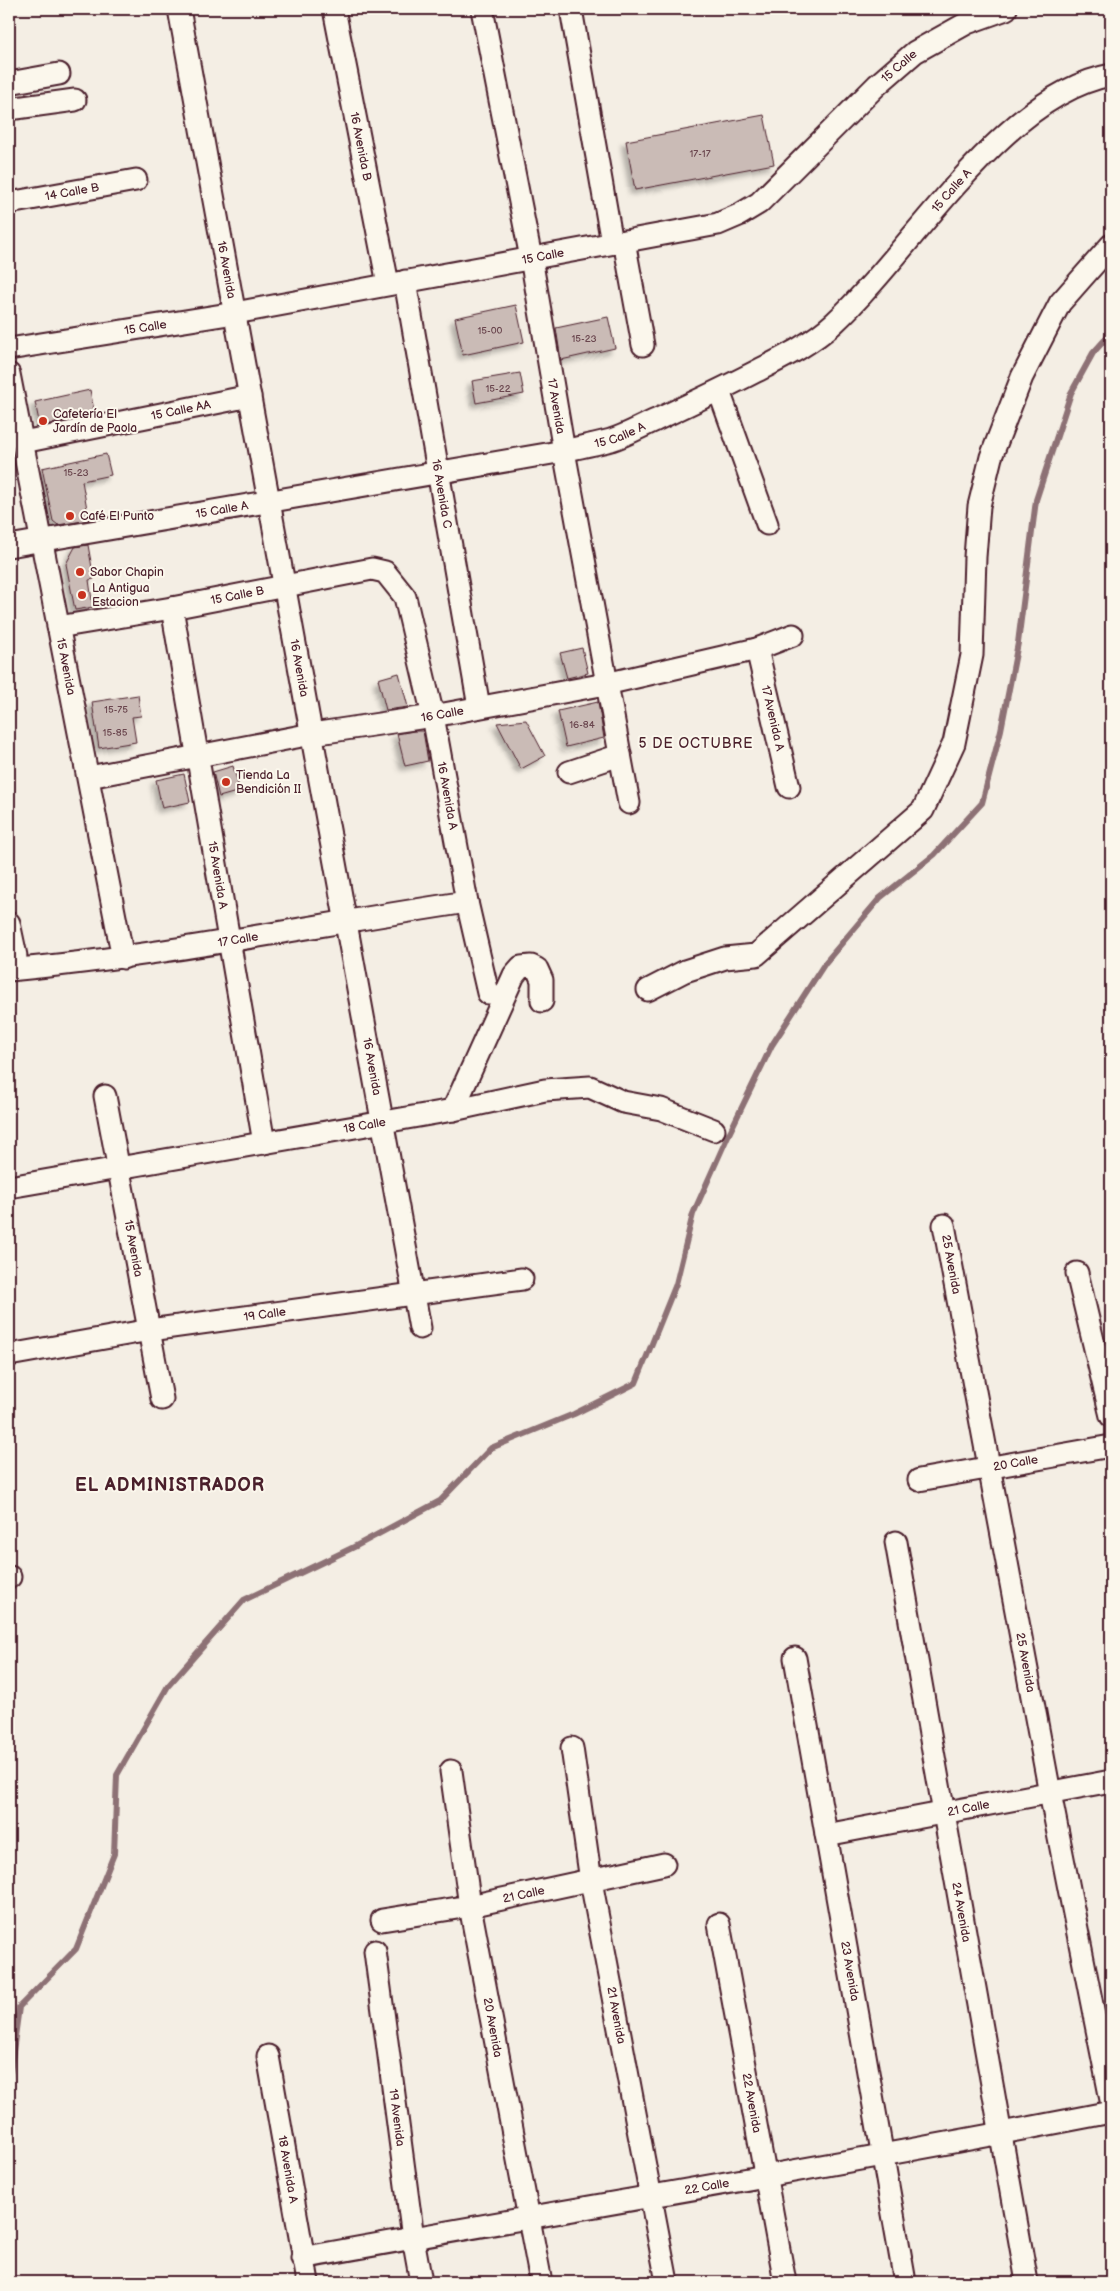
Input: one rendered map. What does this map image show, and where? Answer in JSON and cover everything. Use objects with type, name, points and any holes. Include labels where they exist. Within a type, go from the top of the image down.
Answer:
[{"type":"street","name":"16 Avenida","points":[[180,9],[420,1328]]},
{"type":"street","name":"16 Avenida B","points":[[334,9],[397,283]]},
{"type":"street","name":"17 Avenida","points":[[482,9],[531,258],[564,451],[629,803]]},
{"type":"street","points":[[571,9],[618,242],[643,345]]},
{"type":"street","name":"15 Calle","points":[[9,349],[235,313],[718,224],[740,215],[759,203],[877,86],[915,52],[967,23],[1006,9]]},
{"type":"street","points":[[9,82],[59,74]]},
{"type":"street","name":"15 Calle A","points":[[9,546],[564,451],[613,439],[719,391],[808,344],[834,324],[891,264],[963,178],[1021,120],[1046,101],[1074,87],[1111,75]]},
{"type":"street","points":[[9,109],[75,100]]},
{"type":"street","name":"14 Calle B","points":[[9,203],[136,180]]},
{"type":"street","points":[[648,990],[685,971],[725,958],[756,955],[923,810],[954,743],[972,655],[975,557],[979,506],[991,457],[1022,377],[1060,304],[1111,245]]},
{"type":"street","name":"16 Avenida C","points":[[397,283],[438,473],[479,707]]},
{"type":"street","name":"15 Avenida","points":[[9,374],[123,958]]},
{"type":"street","points":[[719,391],[767,524]]},
{"type":"street","name":"15 Calle AA","points":[[23,442],[250,396]]},
{"type":"street","name":"15 Calle B","points":[[58,627],[172,608],[372,569],[385,572],[405,597]]},
{"type":"street","name":"16 Avenida A","points":[[405,597],[434,716],[467,902],[488,993]]},
{"type":"street","name":"15 Avenida A","points":[[172,608],[264,1142]]},
{"type":"street","name":"16 Calle","points":[[89,777],[312,734],[434,716],[606,684],[757,649],[793,635]]},
{"type":"street","name":"17 Avenida A","points":[[757,649],[789,786]]},
{"type":"street","points":[[569,772],[620,755]]},
{"type":"street","name":"17 Calle","points":[[12,963],[123,958],[346,920],[467,902]]},
{"type":"street","points":[[9,923],[12,963]]},
{"type":"street","points":[[453,1110],[514,975],[521,967],[532,966],[537,969],[542,980],[542,1001]]},
{"type":"street","name":"18 Calle","points":[[9,1187],[453,1110],[545,1090],[590,1086],[623,1102],[661,1109],[714,1130]]},
{"type":"street","name":"15 Avenida","points":[[105,1096],[162,1399]]},
{"type":"street","name":"25 Avenida","points":[[944,1225],[1050,1793],[1111,2100]]},
{"type":"street","points":[[1077,1273],[1111,1416]]},
{"type":"street","name":"19 Calle","points":[[9,1355],[150,1330],[522,1279]]},
{"type":"street","name":"20 Calle","points":[[919,1480],[1111,1446]]},
{"type":"street","name":"24 Avenida","points":[[896,1542],[1027,2282]]},
{"type":"street","name":"23 Avenida","points":[[795,1658],[905,2282]]},
{"type":"street","name":"21 Avenida","points":[[572,1748],[591,1881],[667,2282]]},
{"type":"street","name":"20 Avenida","points":[[451,1771],[470,1906],[541,2282]]},
{"type":"street","name":"21 Calle","points":[[826,1835],[1111,1781]]},
{"type":"street","name":"21 Calle","points":[[382,1920],[470,1906],[664,1864]]},
{"type":"street","name":"22 Avenida","points":[[719,1924],[785,2282]]},
{"type":"street","name":"19 Avenida","points":[[375,1951],[413,2238],[421,2282]]},
{"type":"street","name":"18 Avenida A","points":[[268,2056],[302,2258],[308,2282]]},
{"type":"street","name":"22 Calle","points":[[302,2258],[652,2195],[766,2177],[1111,2112]]},
{"type":"building","points":[[764,115],[774,164],[635,190],[626,141]]},
{"type":"building","points":[[516,305],[524,342],[463,355],[455,318]]},
{"type":"building","points":[[608,317],[615,348],[561,360],[556,328]]},
{"type":"building","points":[[520,373],[524,394],[476,403],[472,381]]},
{"type":"building","points":[[90,390],[95,415],[40,426],[35,402]]},
{"type":"building","points":[[106,454],[111,475],[82,481],[89,520],[58,525],[53,521],[42,468]]},
{"type":"building","points":[[88,545],[94,579],[89,580],[93,607],[75,610],[66,564],[75,547]]},
{"type":"building","points":[[582,648],[588,673],[567,678],[560,653]]},
{"type":"building","points":[[399,673],[408,707],[386,710],[378,679]]},
{"type":"building","points":[[138,695],[141,716],[132,717],[136,742],[99,748],[92,702]]},
{"type":"building","points":[[598,702],[604,738],[566,747],[558,711]]},
{"type":"building","points":[[526,720],[545,756],[521,769],[497,723]]},
{"type":"building","points":[[423,731],[428,761],[405,766],[397,734]]},
{"type":"building","name":"Tienda La Bendición II","points":[[233,766],[240,791],[219,797],[213,772]]},
{"type":"building","points":[[184,774],[190,802],[162,808],[156,780]]},
{"type":"waterway","points":[[9,2081],[19,2007],[76,1949],[114,1854],[117,1775],[168,1686],[244,1600],[354,1547],[440,1501],[491,1448],[574,1414],[636,1383],[676,1284],[693,1214],[772,1045],[825,963],[880,898],[934,855],[982,803],[1001,730],[1018,643],[1036,500],[1071,393],[1093,353],[1111,333]]},
{"type":"place","name":"Cafetería El Jardín de Paola","points":[[43,421]]},
{"type":"place","name":"Café El Punto","points":[[70,516]]},
{"type":"place","name":"Sabor Chapin","points":[[80,572]]},
{"type":"place","name":"La Antigua Estacion","points":[[82,595]]},
{"type":"place","name":"Tienda La Bendición II","points":[[226,782]]},
{"type":"district","name":"5 DE OCTUBRE","points":[[696,743]]},
{"type":"district","name":"EL ADMINISTRADOR","points":[[170,1485]]}]
